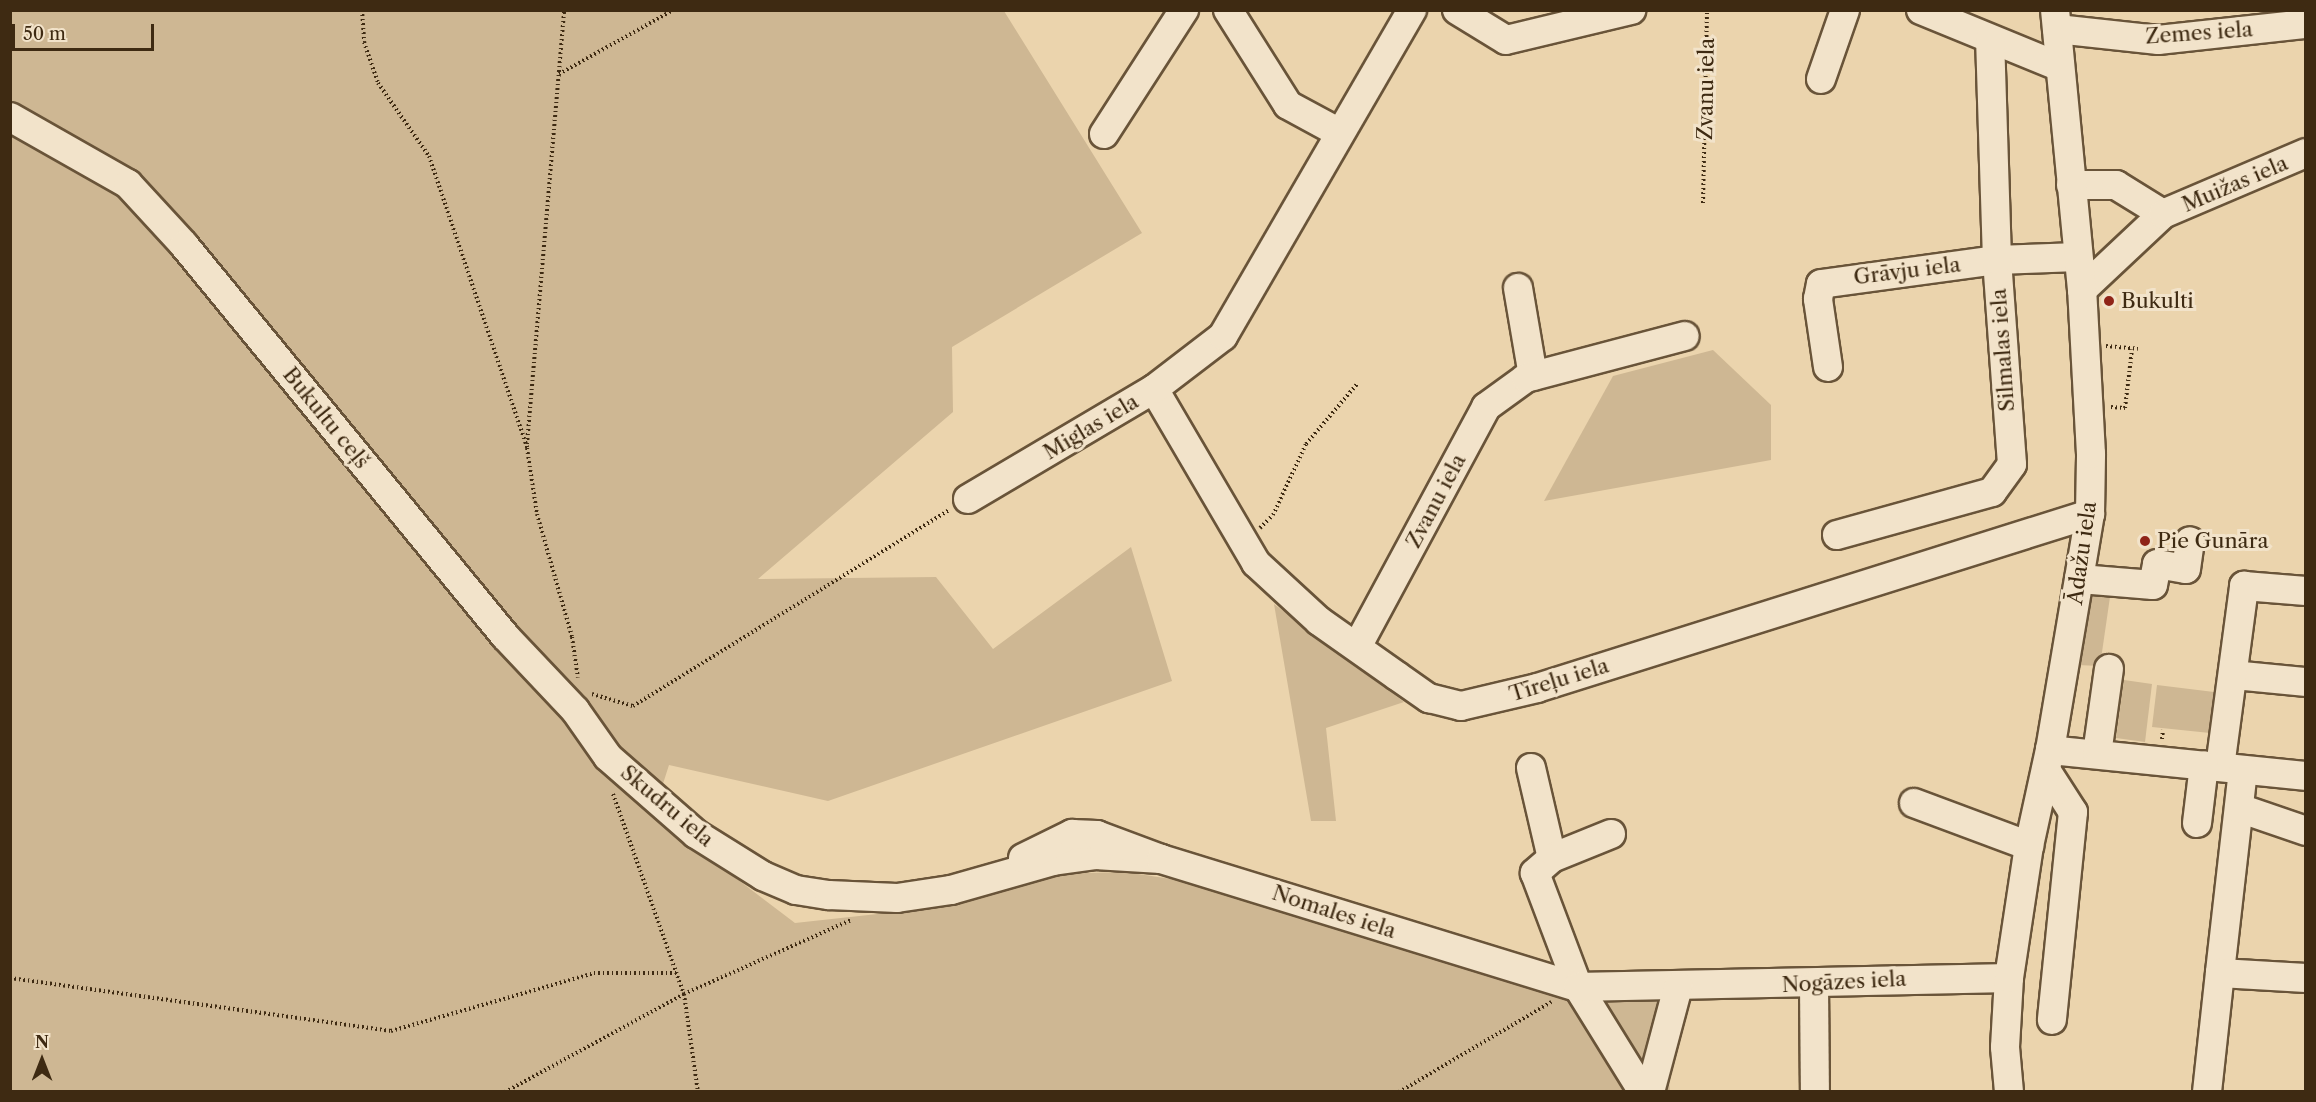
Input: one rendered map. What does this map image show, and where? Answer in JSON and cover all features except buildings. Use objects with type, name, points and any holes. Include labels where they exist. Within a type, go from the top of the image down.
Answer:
[{"type":"street","points":[[1104,134],[1184,10]]},
{"type":"street","points":[[1228,10],[1288,105],[1338,132]]},
{"type":"street","name":"Miglas iela","points":[[968,499],[1154,389],[1223,336],[1338,132],[1412,10]]},
{"type":"street","points":[[1456,10],[1506,40],[1631,10]]},
{"type":"street","points":[[1821,79],[1845,10]]},
{"type":"street","points":[[1921,10],[1958,18],[1990,39],[2060,67]]},
{"type":"street","name":"Zemes iela","points":[[2056,20],[2158,40],[2306,24]]},
{"type":"street","name":"Ādažu iela","points":[[2010,1092],[2005,1047],[2009,978],[2029,846],[2048,760],[2090,514],[2089,404],[2082,290],[2070,185],[2056,20]]},
{"type":"street","name":"Silmalas iela","points":[[1837,535],[1992,492],[2005,480],[2012,464],[1997,260],[1990,39]]},
{"type":"street","name":"Bukultu ceļš","points":[[10,117],[128,184],[184,244],[505,636],[574,710],[608,756]]},
{"type":"street","name":"Muižas iela","points":[[2082,290],[2163,214],[2305,156]]},
{"type":"street","name":"Muižas iela","points":[[2070,185],[2116,185],[2163,214]]},
{"type":"street","name":"Grāvju iela","points":[[1828,367],[1818,299],[1821,284],[1997,260],[2078,257]]},
{"type":"street","points":[[1518,288],[1533,376]]},
{"type":"street","name":"Zvanu iela","points":[[1358,645],[1486,407],[1526,378],[1685,336]]},
{"type":"street","name":"Tīreļu iela","points":[[1154,389],[1256,563],[1319,621],[1358,645],[1429,698],[1461,706],[1494,700],[2090,514]]},
{"type":"street","points":[[2080,579],[2153,585],[2157,564],[2186,569],[2190,541]]},
{"type":"street","points":[[2197,823],[2222,767],[2244,586],[2306,591]]},
{"type":"street","points":[[2097,754],[2109,669]]},
{"type":"street","points":[[2232,675],[2306,682]]},
{"type":"street","points":[[2052,1020],[2073,812],[2048,760],[2097,754],[2306,776]]},
{"type":"street","name":"Skudru iela","points":[[608,756],[696,834],[763,876],[796,890],[878,897],[933,892],[1002,874]]},
{"type":"street","points":[[2207,1092],[2239,808],[2222,767]]},
{"type":"street","points":[[1531,768],[1552,858]]},
{"type":"street","points":[[1914,803],[2029,846]]},
{"type":"street","points":[[2239,808],[2306,831]]},
{"type":"street","points":[[1611,834],[1552,858],[1535,873],[1578,987],[1643,1092]]},
{"type":"street","name":"Nomales iela","points":[[1002,874],[1095,855],[1161,859],[1578,987],[1678,987]]},
{"type":"street","points":[[2220,973],[2306,978]]},
{"type":"street","name":"Nogāzes iela","points":[[1678,987],[1814,985],[1958,976],[2009,978]]},
{"type":"street","points":[[1814,985],[1815,1092]]},
{"type":"street","points":[[1650,1092],[1678,987]]},
{"type":"path","points":[[362,10],[364,42],[378,82],[429,156],[527,448],[537,514],[572,637],[580,690],[633,706],[968,499]]},
{"type":"path","points":[[527,448],[564,10]]},
{"type":"path","points":[[558,75],[673,10]]},
{"type":"path","name":"Zvanu iela","points":[[1703,203],[1707,10]]},
{"type":"path","points":[[2085,344],[2138,349]]},
{"type":"path","points":[[2089,404],[2125,408],[2132,349]]},
{"type":"path","points":[[1245,543],[1273,515],[1306,444],[1357,384]]},
{"type":"path","points":[[608,756],[606,773],[684,994],[698,1092]]},
{"type":"path","points":[[505,1092],[684,994],[871,910],[878,897]]},
{"type":"path","points":[[10,978],[391,1031],[594,973],[677,974]]},
{"type":"path","points":[[1400,1092],[1578,987]]},
{"type":"shaded area","points":[[10,11],[1004,11],[1142,233],[952,347],[953,412],[758,579],[936,577],[993,649],[1131,547],[1172,681],[828,801],[669,765],[653,815],[795,923],[905,911],[1048,874],[1125,872],[1224,887],[1572,1002],[1661,1002],[1670,1091],[11,1091]]},
{"type":"shaded area","points":[[1713,350],[1771,405],[1771,460],[1544,501],[1613,376]]},
{"type":"shaded area","points":[[2089,588],[2111,590],[2100,666],[2077,665]]},
{"type":"shaded area","points":[[1274,604],[1404,702],[1326,728],[1336,821],[1311,821]]},
{"type":"shaded area","points":[[2124,680],[2152,684],[2145,742],[2116,738]]},
{"type":"shaded area","points":[[2157,685],[2214,692],[2210,733],[2152,727]]},
{"type":"place","name":"Bukulti","points":[[2109,301]]},
{"type":"place","name":"Pie Gunāra","points":[[2145,541]]}]
